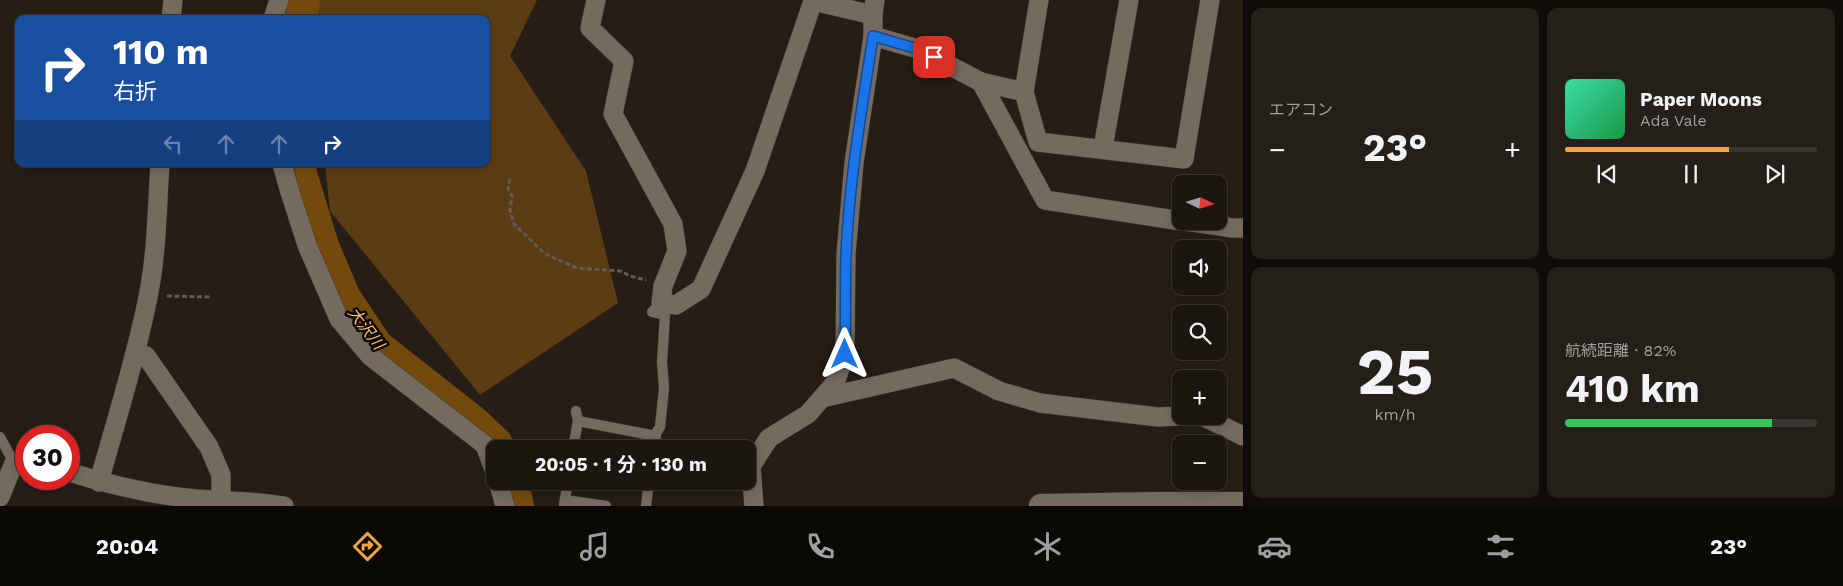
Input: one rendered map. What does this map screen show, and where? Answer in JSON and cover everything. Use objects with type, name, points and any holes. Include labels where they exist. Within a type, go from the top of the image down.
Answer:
[{"type":"street","points":[[171,15],[173,0]]},
{"type":"street","points":[[274,15],[279,0]]},
{"type":"street","points":[[596,0],[590,28],[624,61],[613,114],[673,224],[677,251],[662,296],[676,305],[701,289],[755,171],[814,1],[874,8],[873,36],[853,172],[846,254],[845,354],[835,383],[808,414],[769,438],[756,457]]},
{"type":"street","points":[[1039,0],[1024,92],[1038,142],[1103,148],[1184,159],[1210,0]]},
{"type":"street","points":[[1103,148],[1129,0]]},
{"type":"street","points":[[873,36],[918,49],[981,82],[1024,92]]},
{"type":"street","points":[[981,82],[1045,200],[1172,220]]},
{"type":"street","points":[[99,482],[149,296],[155,250],[160,167]]},
{"type":"street","points":[[283,167],[307,246],[339,319],[370,356],[486,448]]},
{"type":"street","points":[[1228,227],[1243,228]]},
{"type":"street","points":[[135,353],[146,356],[209,447],[221,475],[228,502]]},
{"type":"street","points":[[822,398],[954,368],[998,391],[1040,403],[1158,417],[1172,416]]},
{"type":"street","points":[[1220,425],[1243,436]]},
{"type":"street","points":[[0,497],[15,471]]},
{"type":"street","points":[[80,476],[99,482],[150,493],[228,502],[262,502],[284,506]]},
{"type":"street","points":[[501,490],[505,506]]},
{"type":"street","points":[[752,490],[754,506]]},
{"type":"street","points":[[1041,506],[1243,504]]},
{"type":"lane","points":[[655,440],[660,427],[664,388],[662,362],[665,315],[652,312],[662,296]]},
{"type":"lane","points":[[574,440],[577,416],[656,436]]},
{"type":"lane","points":[[0,437],[15,456]]},
{"type":"lane","points":[[567,490],[565,503],[606,506]]},
{"type":"lane","points":[[646,506],[648,490]]},
{"type":"path","points":[[510,179],[508,189],[512,196],[510,210],[514,224],[545,254],[577,268],[620,272],[644,279],[662,296]]},
{"type":"path","points":[[149,296],[211,297]]},
{"type":"shaded area","points":[[316,0],[537,0],[510,56],[586,171],[618,303],[480,395],[330,211],[325,167],[490,167],[490,15],[314,15]]},
{"type":"waterway","name":"大沢川","points":[[301,15],[303,0]]},
{"type":"waterway","name":"大沢川","points":[[298,167],[322,246],[344,298],[376,346],[474,423],[492,440]]},
{"type":"waterway","name":"大沢川","points":[[513,490],[517,506]]},
{"type":"route","points":[[845,354],[846,254],[854,163],[873,36],[918,49],[934,57]]}]
